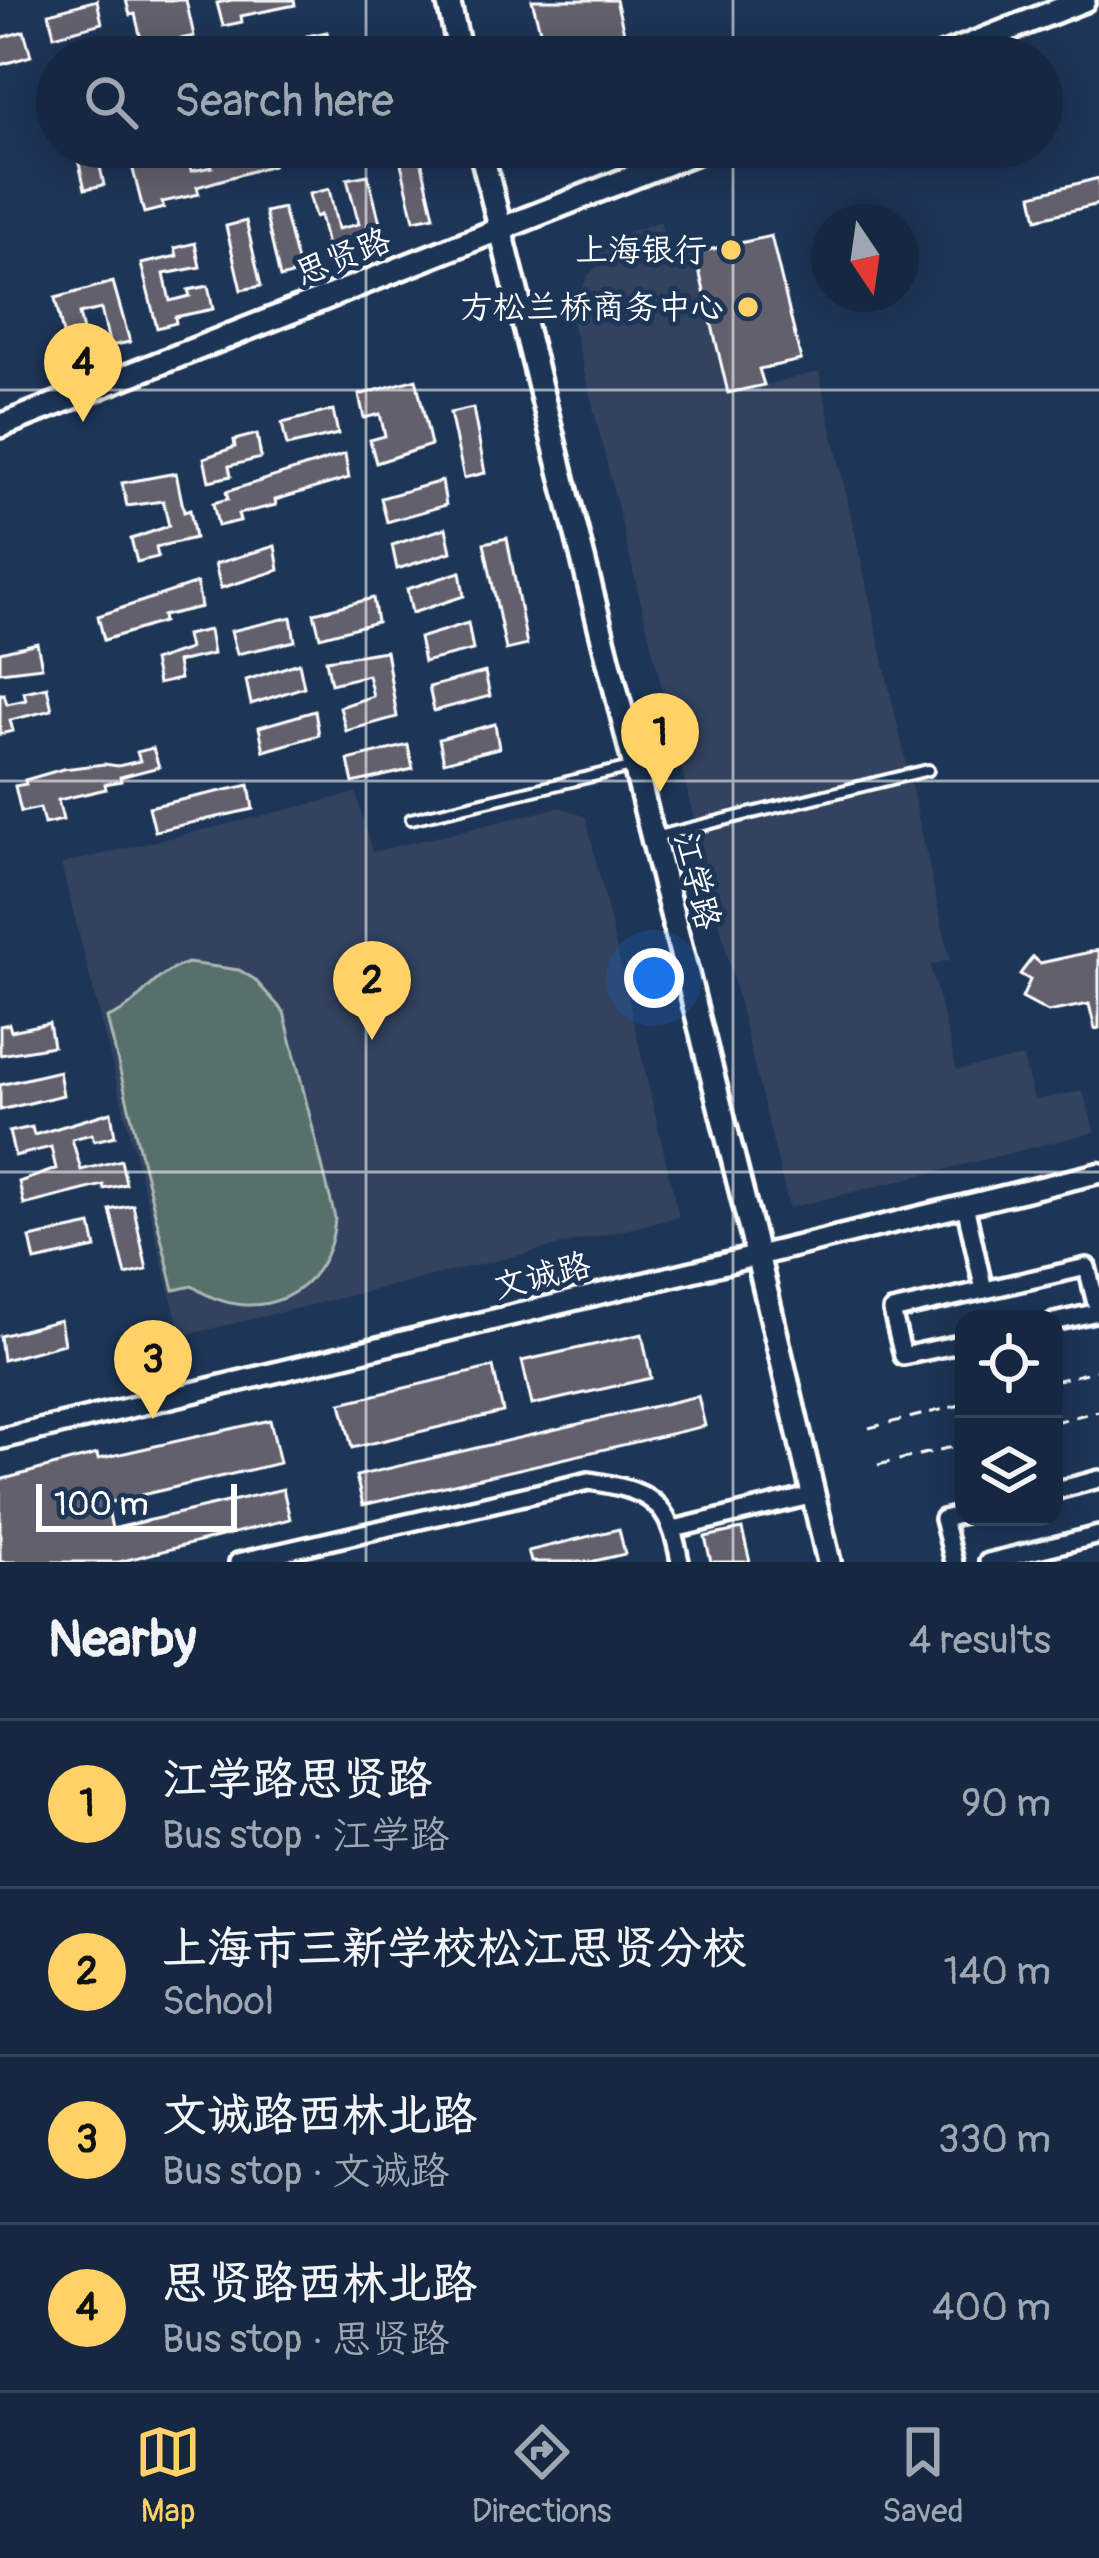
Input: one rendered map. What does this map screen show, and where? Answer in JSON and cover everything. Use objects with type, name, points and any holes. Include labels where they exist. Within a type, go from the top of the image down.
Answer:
[{"type":"main road","points":[[448,0],[456,36]]},
{"type":"main road","points":[[992,36],[1084,0]]},
{"type":"main road","name":"江学路","points":[[484,168],[757,1254],[829,1562]]},
{"type":"main road","name":"思贤路","points":[[0,426],[657,168]]},
{"type":"street","name":"文诚路","points":[[0,1439],[1099,1173]]},
{"type":"street","points":[[965,1205],[985,1290]]},
{"type":"street","points":[[955,1344],[903,1356],[892,1311],[1087,1267],[1098,1312],[1063,1320]]},
{"type":"street","points":[[1063,1489],[1099,1479]]},
{"type":"street","points":[[238,1562],[589,1481],[628,1486],[660,1504],[674,1529],[680,1562]]},
{"type":"street","points":[[674,1529],[814,1495]]},
{"type":"street","points":[[954,1562],[944,1519],[955,1516]]},
{"type":"street","points":[[988,1562],[1099,1535]]},
{"type":"lane","points":[[411,819],[634,766]]},
{"type":"lane","points":[[652,837],[928,770]]},
{"type":"path","points":[[1063,1379],[1099,1370]]},
{"type":"path","points":[[869,1428],[955,1406]]},
{"type":"path","points":[[1063,1420],[1099,1411]]},
{"type":"path","points":[[878,1465],[955,1446]]},
{"type":"shaded area","points":[[660,221],[672,256],[695,253],[728,393],[819,372],[950,960],[930,965],[957,1070],[1023,1057],[1034,1100],[1083,1091],[1095,1132],[789,1208],[570,313],[588,275],[602,263],[597,243]]},
{"type":"shaded area","points":[[356,793],[372,852],[561,807],[586,817],[679,1217],[181,1336],[61,864]]},
{"type":"green space","points":[[188,963],[239,970],[254,979],[284,1012],[335,1218],[319,1268],[304,1285],[263,1304],[216,1299],[192,1286],[174,1290],[107,1018],[128,1007],[163,975]]},
{"type":"building","points":[[97,0],[102,23],[54,36],[49,13]]},
{"type":"building","points":[[126,0],[186,0],[194,36],[140,36],[135,14],[130,15]]},
{"type":"building","points":[[294,0],[295,5],[241,16],[242,22],[223,26],[217,3]]},
{"type":"building","points":[[532,0],[616,0],[625,36],[541,36]]},
{"type":"building","points":[[24,31],[31,56],[0,65],[0,38]]},
{"type":"building","points":[[80,168],[100,168],[104,185],[85,189]]},
{"type":"building","points":[[133,168],[263,168],[197,187],[199,194],[162,202],[164,208],[144,213]]},
{"type":"building","points":[[402,168],[423,168],[434,216],[414,220]]},
{"type":"building","points":[[368,175],[384,239],[329,255],[320,215],[315,217],[309,194],[329,189],[338,229],[359,224],[347,179]]},
{"type":"building","points":[[1099,178],[1099,204],[1037,219],[1032,195]]},
{"type":"building","points":[[283,208],[300,273],[280,278],[265,212]]},
{"type":"building","points":[[246,221],[261,286],[241,290],[226,226]]},
{"type":"building","name":"方松兰桥商务中心","points":[[771,236],[801,360],[759,369],[764,385],[728,393],[695,253]]},
{"type":"building","points":[[195,243],[200,267],[164,274],[170,301],[190,296],[188,290],[208,286],[213,309],[175,317],[176,323],[157,328],[141,264],[177,256],[175,248]]},
{"type":"building","points":[[113,282],[130,342],[110,346],[101,309],[79,314],[89,357],[69,361],[55,298]]},
{"type":"building","points":[[416,379],[431,445],[376,463],[370,440],[385,436],[380,414],[364,418],[359,395]]},
{"type":"building","points":[[473,408],[485,473],[464,478],[450,413]]},
{"type":"building","points":[[333,410],[338,434],[287,446],[282,423]]},
{"type":"building","points":[[257,434],[261,458],[229,466],[231,476],[209,481],[204,458],[235,447],[234,440]]},
{"type":"building","points":[[345,454],[349,478],[275,500],[276,505],[238,514],[240,521],[218,526],[213,503],[228,499],[226,492]]},
{"type":"building","points":[[176,473],[195,538],[156,547],[158,557],[137,562],[131,539],[169,526],[163,501],[127,506],[122,483]]},
{"type":"building","points":[[442,481],[446,505],[387,522],[381,498]]},
{"type":"building","points":[[446,528],[451,552],[397,569],[392,545]]},
{"type":"building","points":[[507,538],[527,645],[506,650],[484,543]]},
{"type":"building","points":[[275,546],[279,570],[221,588],[215,564]]},
{"type":"building","points":[[460,572],[464,596],[412,613],[407,589]]},
{"type":"building","points":[[197,583],[201,607],[162,616],[163,622],[104,640],[98,616]]},
{"type":"building","points":[[373,598],[377,622],[320,637],[314,613]]},
{"type":"building","points":[[291,617],[295,641],[237,654],[231,631]]},
{"type":"building","points":[[468,623],[473,650],[424,662],[419,638]]},
{"type":"building","points":[[209,630],[213,654],[177,662],[180,679],[158,684],[153,661],[189,649],[186,635]]},
{"type":"building","points":[[37,643],[42,667],[0,672],[0,652]]},
{"type":"building","points":[[386,651],[397,717],[346,731],[340,707],[373,696],[368,675],[331,684],[326,660]]},
{"type":"building","points":[[299,663],[304,687],[251,704],[246,680]]},
{"type":"building","points":[[485,672],[490,696],[434,711],[429,687]]},
{"type":"building","points":[[47,687],[52,710],[10,720],[13,731],[0,734],[0,694],[7,704],[26,700],[24,692]]},
{"type":"building","points":[[315,711],[319,735],[264,751],[259,727]]},
{"type":"building","points":[[495,724],[499,748],[444,762],[439,739]]},
{"type":"building","points":[[408,745],[413,769],[353,783],[348,760]]},
{"type":"building","points":[[153,748],[159,767],[120,777],[121,781],[105,784],[106,789],[58,800],[63,820],[44,824],[40,808],[21,812],[15,786],[26,784],[25,780],[63,769],[140,761],[137,752]]},
{"type":"building","points":[[249,785],[253,809],[155,831],[149,807]]},
{"type":"building","points":[[1099,950],[1099,1028],[1095,1029],[1089,1004],[1048,1012],[1022,998],[1030,980],[1020,974],[1033,957],[1040,963]]},
{"type":"building","points":[[49,1023],[53,1046],[0,1055],[0,1026],[9,1024],[11,1031]]},
{"type":"building","points":[[59,1071],[63,1095],[0,1110],[0,1085]]},
{"type":"building","points":[[111,1112],[115,1136],[72,1139],[81,1170],[121,1160],[126,1184],[104,1189],[103,1185],[24,1205],[19,1182],[56,1169],[51,1147],[15,1156],[9,1132],[32,1127],[34,1135]]},
{"type":"building","points":[[133,1205],[147,1270],[126,1275],[110,1210]]},
{"type":"building","points":[[91,1225],[96,1248],[35,1261],[30,1238]]},
{"type":"building","points":[[60,1320],[64,1344],[3,1360],[0,1336]]},
{"type":"building","points":[[642,1334],[651,1378],[532,1405],[522,1361]]},
{"type":"building","points":[[493,1367],[503,1412],[352,1448],[341,1403]]},
{"type":"building","points":[[698,1396],[705,1426],[363,1505],[356,1476]]},
{"type":"building","points":[[270,1420],[280,1463],[107,1503],[112,1529],[283,1489],[290,1519],[119,1562],[0,1562],[0,1480],[97,1454],[98,1459]]},
{"type":"building","points":[[619,1529],[625,1554],[590,1562],[531,1562],[528,1551]]},
{"type":"building","points":[[742,1529],[750,1562],[711,1562],[705,1537]]},
{"type":"place","name":"上海银行","points":[[731,250]]},
{"type":"place","name":"方松兰桥商务中心","points":[[748,307]]},
{"type":"place","name":"思贤路西林北路","points":[[83,422]]},
{"type":"place","name":"江学路思贤路","points":[[660,792]]},
{"type":"place","name":"上海市三新学校松江思贤分校","points":[[372,1040]]},
{"type":"place","name":"文诚路西林北路","points":[[153,1419]]}]
